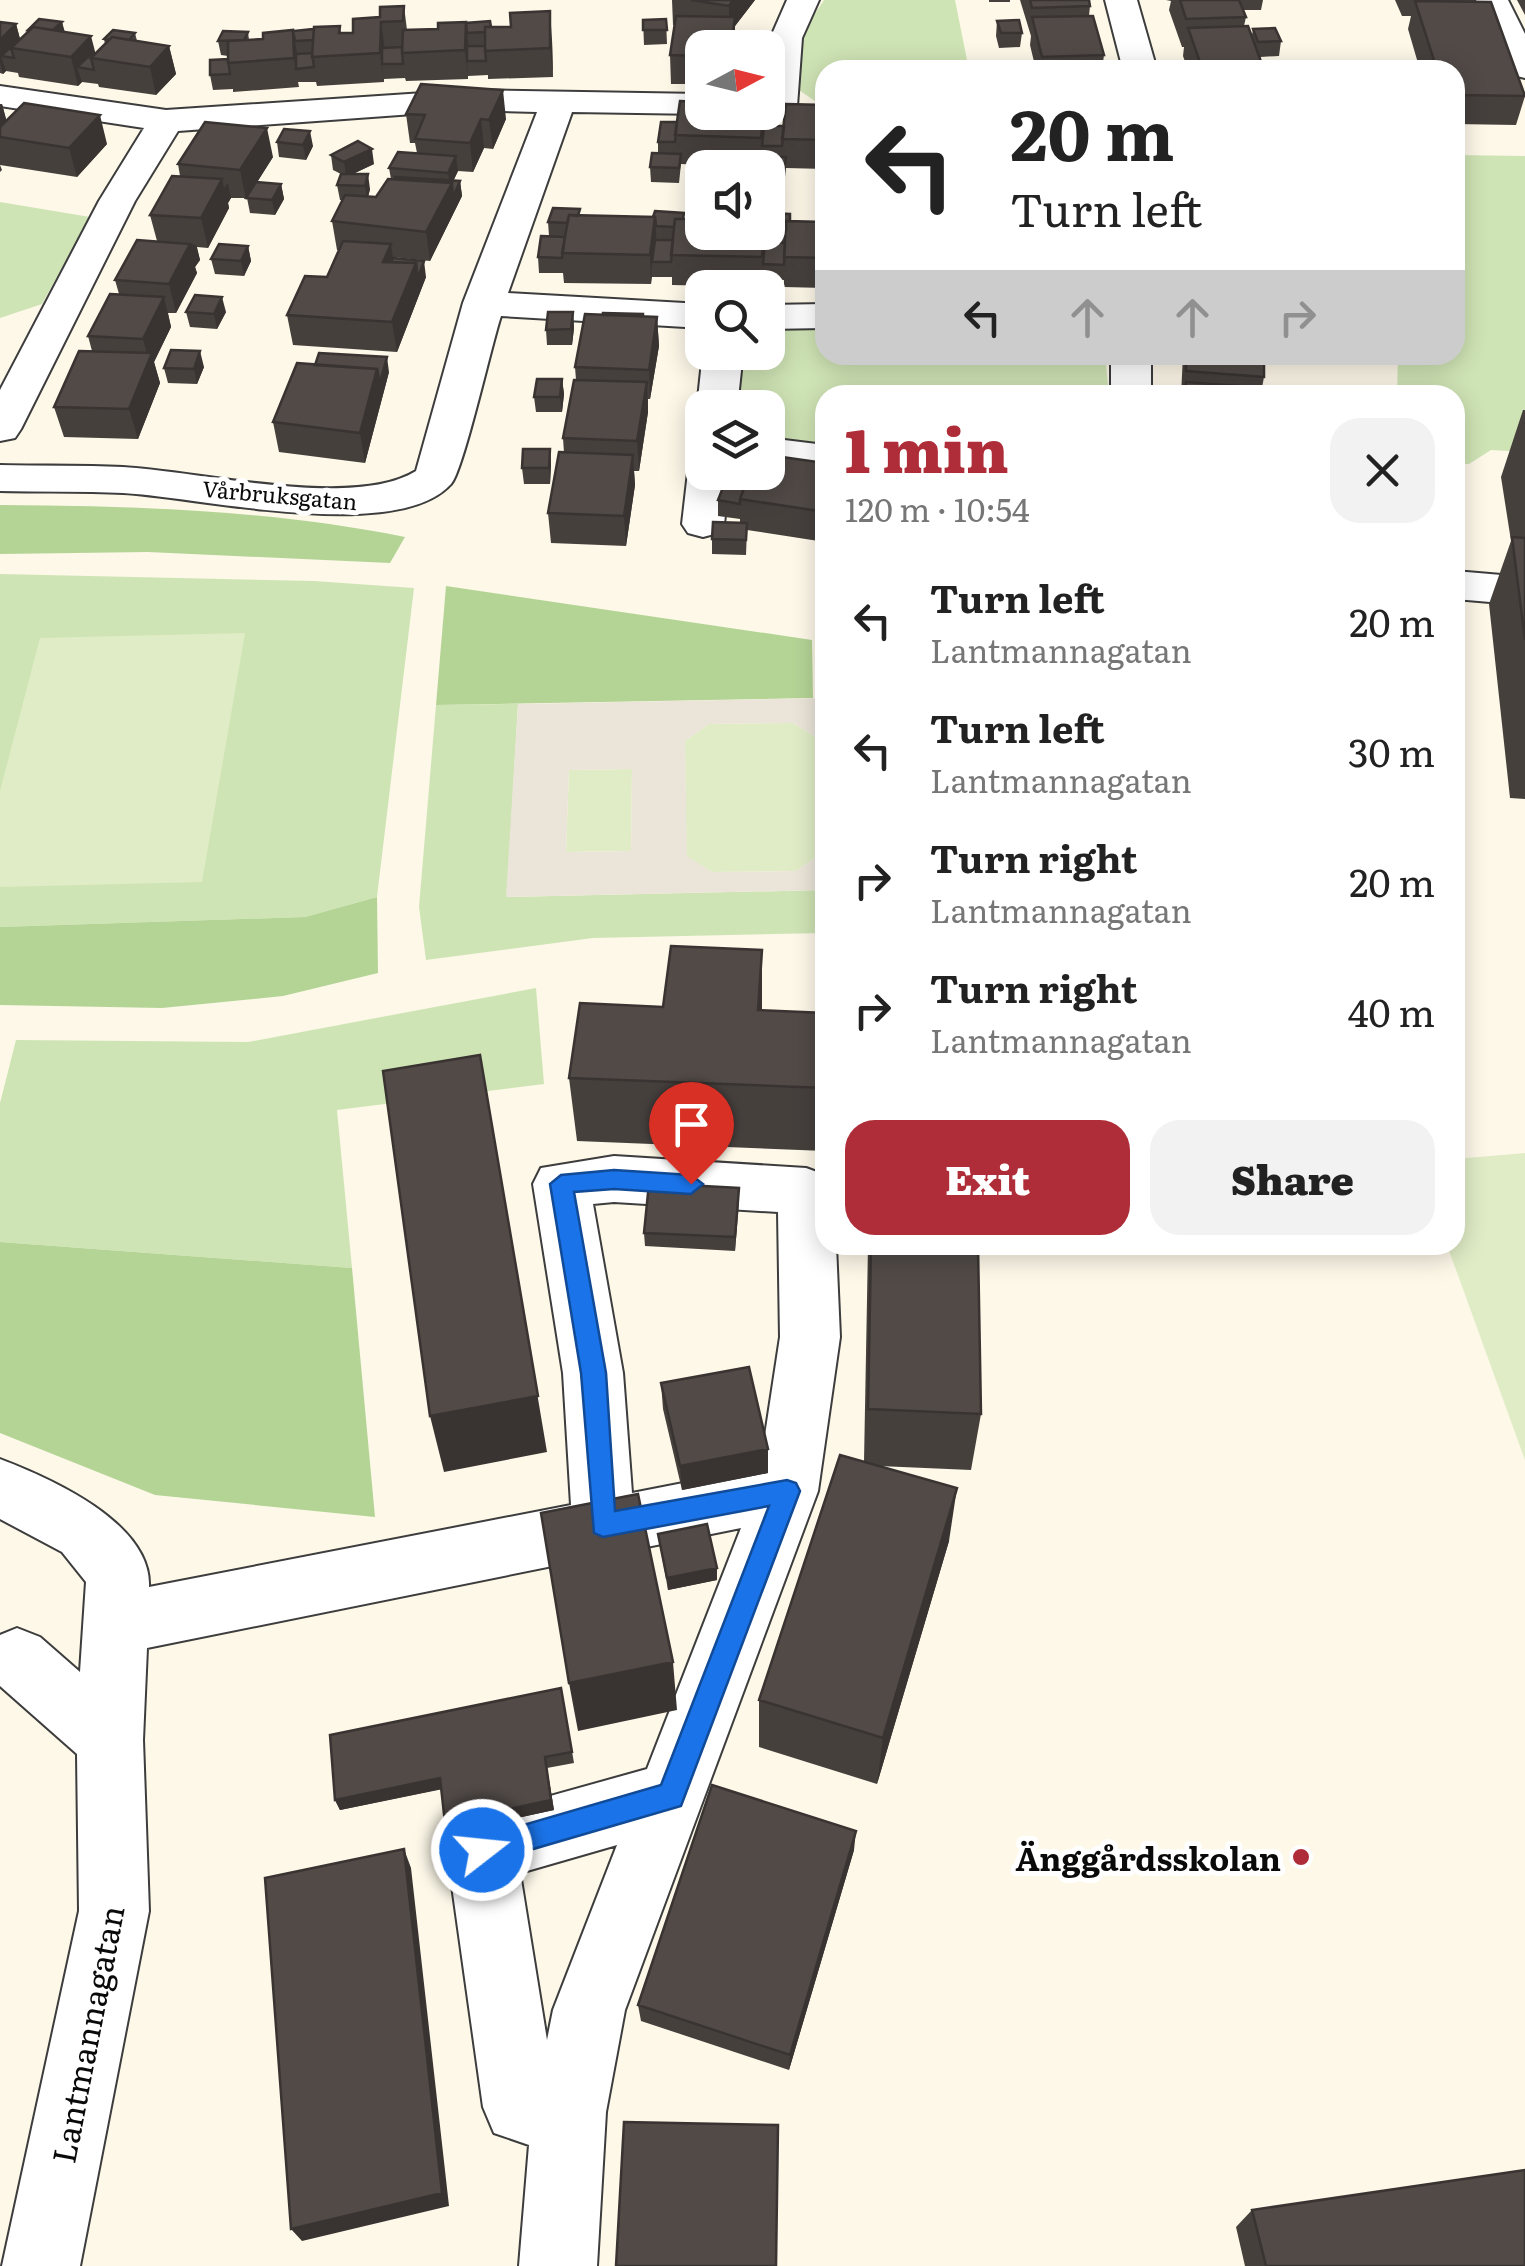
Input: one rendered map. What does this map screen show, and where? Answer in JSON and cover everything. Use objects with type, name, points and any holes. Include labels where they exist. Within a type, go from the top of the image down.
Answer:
[{"type":"street","points":[[786,106],[782,39],[802,0]]},
{"type":"street","points":[[1120,0],[1137,60]]},
{"type":"street","points":[[1492,0],[1521,47]]},
{"type":"street","points":[[0,96],[166,121],[469,100],[685,104]]},
{"type":"street","name":"Vårbruksgatan","points":[[0,478],[124,480],[355,503],[406,496],[434,476],[482,303],[513,209],[559,101]]},
{"type":"street","points":[[0,429],[35,322],[166,121]]},
{"type":"street","points":[[482,303],[685,315]]},
{"type":"street","points":[[785,316],[815,316]]},
{"type":"street","points":[[785,452],[815,457]]},
{"type":"street","points":[[703,524],[707,490]]},
{"type":"street","points":[[1465,585],[1525,590]]},
{"type":"street","points":[[558,2266],[569,2112],[588,2010],[787,1491],[810,1336],[806,1191],[614,1180],[561,1184],[593,1373],[603,1525]]},
{"type":"street","name":"Lantmannagatan","points":[[0,1487],[84,1532],[118,1574],[110,1740],[114,1911],[41,2266]]},
{"type":"street","points":[[116,1624],[787,1491]]},
{"type":"street","points":[[17,1660],[110,1740]]},
{"type":"street","points":[[569,2112],[520,2107],[482,1850],[671,1796]]},
{"type":"green space","points":[[824,0],[955,0],[967,60],[815,60],[815,101],[799,90],[802,33]]},
{"type":"green space","points":[[1465,155],[1525,156],[1525,452],[1491,450],[1465,464],[1465,385],[1397,385],[1398,365],[1465,365]]},
{"type":"green space","points":[[0,202],[90,217],[42,304],[0,318]]},
{"type":"green space","points":[[815,328],[815,365],[1106,365],[1108,385],[815,385],[815,443],[785,439],[785,390],[734,390],[736,370],[785,370],[785,329]]},
{"type":"green space","points":[[0,505],[203,511],[405,537],[390,563],[148,552],[0,554]]},
{"type":"green space","points":[[0,574],[314,581],[414,588],[377,897],[305,917],[0,927]]},
{"type":"green space","points":[[446,586],[812,640],[813,698],[436,705]]},
{"type":"green space","points":[[245,633],[202,882],[0,887],[0,791],[40,638]]},
{"type":"green space","points":[[518,704],[507,897],[815,890],[815,933],[593,938],[426,960],[419,907],[436,705]]},
{"type":"green space","points":[[793,723],[815,737],[815,858],[796,871],[712,872],[686,856],[685,741],[709,724]]},
{"type":"green space","points":[[632,769],[631,851],[566,852],[569,770]]},
{"type":"green space","points":[[377,897],[378,973],[283,996],[162,1008],[0,1005],[0,927],[305,917]]},
{"type":"green space","points":[[536,988],[544,1084],[337,1110],[352,1268],[0,1242],[0,1103],[16,1040],[248,1042]]},
{"type":"green space","points":[[1525,1153],[1525,1460],[1451,1255],[1465,1255],[1465,1158]]},
{"type":"green space","points":[[0,1242],[352,1268],[375,1517],[155,1495],[0,1433]]},
{"type":"shaded area","points":[[815,698],[815,737],[793,723],[709,724],[685,741],[687,856],[712,872],[796,871],[815,858],[815,890],[506,897],[518,704]],"holes":[[[632,769],[631,851],[566,852],[569,770]]]},
{"type":"building","points":[[691,0],[733,0],[729,6]]},
{"type":"building","points":[[1030,0],[1089,0],[1090,6],[1032,8]]},
{"type":"building","points":[[1180,0],[1239,0],[1246,17],[1186,19]]},
{"type":"building","points":[[1415,1],[1491,2],[1525,96],[1465,95],[1465,60],[1434,60]]},
{"type":"building","points":[[404,6],[403,21],[381,22],[380,53],[312,57],[314,27],[340,26],[339,33],[353,33],[353,19],[380,17],[380,7]]},
{"type":"building","points":[[550,11],[550,48],[485,51],[485,27],[511,27],[510,13]]},
{"type":"building","points":[[676,16],[735,17],[733,30],[685,30],[685,55],[670,55]]},
{"type":"building","points":[[1093,16],[1104,55],[1042,57],[1032,17]]},
{"type":"building","points":[[39,19],[62,22],[53,30],[28,30]]},
{"type":"building","points":[[666,19],[667,30],[643,30],[643,20]]},
{"type":"building","points":[[1019,20],[1022,33],[1001,33],[997,21]]},
{"type":"building","points":[[490,21],[491,27],[485,27],[485,32],[467,33],[466,23]]},
{"type":"building","points":[[0,22],[16,24],[0,40]]},
{"type":"building","points":[[466,22],[465,50],[402,53],[403,30],[438,29],[438,23]]},
{"type":"building","points":[[1248,26],[1260,60],[1199,60],[1188,28]]},
{"type":"building","points":[[33,27],[91,36],[71,57],[11,48]]},
{"type":"building","points":[[1275,28],[1281,41],[1258,42],[1253,29]]},
{"type":"building","points":[[314,29],[313,40],[295,41],[293,31]]},
{"type":"building","points":[[113,30],[135,33],[129,40],[104,39]]},
{"type":"building","points":[[293,30],[294,58],[228,63],[228,41],[263,39],[263,33]]},
{"type":"building","points":[[223,31],[248,32],[244,40],[218,41]]},
{"type":"building","points":[[112,37],[169,46],[150,67],[91,58]]},
{"type":"building","points":[[16,42],[11,48],[14,58],[1,56]]},
{"type":"building","points":[[467,46],[485,46],[486,61],[467,61]]},
{"type":"building","points":[[402,47],[403,64],[382,64],[382,48]]},
{"type":"building","points":[[312,53],[314,67],[296,69],[296,54]]},
{"type":"building","points":[[95,54],[91,58],[94,70],[77,67]]},
{"type":"building","points":[[228,59],[230,74],[210,75],[210,60]]},
{"type":"building","points":[[421,84],[503,90],[489,120],[481,119],[470,143],[415,139],[425,115],[406,114]]},
{"type":"building","points":[[680,101],[685,101],[685,130],[762,130],[761,138],[675,135]]},
{"type":"building","points":[[24,103],[100,115],[69,148],[0,137],[0,127]]},
{"type":"building","points":[[786,104],[815,105],[815,140],[782,139]]},
{"type":"building","points":[[205,122],[267,128],[240,170],[178,164]]},
{"type":"building","points":[[661,122],[677,122],[675,142],[658,142]]},
{"type":"building","points":[[284,129],[310,131],[303,145],[277,142]]},
{"type":"building","points":[[764,130],[784,130],[782,146],[762,146]]},
{"type":"building","points":[[358,141],[372,149],[344,162],[331,155]]},
{"type":"building","points":[[398,152],[456,156],[448,173],[389,168]]},
{"type":"building","points":[[652,153],[681,154],[679,168],[650,167]]},
{"type":"building","points":[[341,174],[368,174],[365,186],[337,185]]},
{"type":"building","points":[[172,176],[222,179],[201,218],[150,215]]},
{"type":"building","points":[[395,177],[460,181],[453,197],[452,183]]},
{"type":"building","points":[[388,179],[452,183],[426,232],[332,221],[345,195],[376,197]]},
{"type":"building","points":[[256,182],[281,184],[272,200],[246,198]]},
{"type":"building","points":[[553,208],[580,209],[578,216],[569,215],[567,223],[548,222]]},
{"type":"building","points":[[655,211],[684,213],[683,219],[675,219],[674,227],[656,226]]},
{"type":"building","points":[[569,215],[655,217],[650,255],[562,253]]},
{"type":"building","points":[[675,219],[685,219],[685,250],[763,250],[762,257],[671,255]]},
{"type":"building","points":[[786,221],[815,222],[815,258],[784,257]]},
{"type":"building","points":[[541,236],[565,237],[562,258],[538,257]]},
{"type":"building","points":[[137,240],[190,244],[169,284],[115,280]]},
{"type":"building","points":[[655,240],[673,240],[671,262],[652,262]]},
{"type":"building","points":[[343,241],[391,244],[383,262],[416,263],[392,322],[287,315],[305,276],[327,277]]},
{"type":"building","points":[[219,244],[248,246],[241,261],[211,259]]},
{"type":"building","points":[[764,250],[785,250],[784,265],[763,264]]},
{"type":"building","points":[[393,258],[424,261],[418,278],[416,263],[391,262]]},
{"type":"building","points":[[110,294],[164,297],[143,339],[88,336]]},
{"type":"building","points":[[195,295],[222,297],[214,314],[186,312]]},
{"type":"building","points":[[548,312],[573,312],[571,329],[546,330]]},
{"type":"building","points":[[585,314],[657,317],[649,370],[575,367]]},
{"type":"building","points":[[643,314],[643,316],[603,315]]},
{"type":"building","points":[[171,350],[200,351],[194,369],[164,368]]},
{"type":"building","points":[[79,351],[152,353],[129,409],[54,407]]},
{"type":"building","points":[[319,353],[387,357],[380,383],[377,369],[315,365]]},
{"type":"building","points":[[297,363],[377,369],[360,433],[273,422]]},
{"type":"building","points":[[1186,365],[1264,365],[1264,377],[1186,371]]},
{"type":"building","points":[[537,379],[562,379],[560,397],[534,397]]},
{"type":"building","points":[[574,380],[647,382],[637,441],[563,438]]},
{"type":"building","points":[[523,449],[550,449],[549,468],[522,468]]},
{"type":"building","points":[[559,452],[633,455],[624,516],[548,513]]},
{"type":"building","points":[[785,457],[815,462],[815,510],[740,499],[743,490],[785,490]]},
{"type":"building","points":[[722,490],[743,490],[740,504],[718,500]]},
{"type":"building","points":[[713,522],[747,523],[746,540],[712,539]]},
{"type":"building","points":[[1512,537],[1525,538],[1525,640]]},
{"type":"building","points":[[671,946],[762,950],[758,1010],[815,1013],[815,1088],[569,1078],[580,1003],[663,1007]]},
{"type":"building","points":[[480,1055],[538,1396],[430,1416],[383,1071]]},
{"type":"building","points":[[649,1183],[739,1188],[735,1237],[644,1233]]},
{"type":"building","points":[[871,1255],[978,1255],[981,1414],[868,1409]]},
{"type":"building","points":[[749,1367],[768,1449],[680,1466],[661,1383]]},
{"type":"building","points":[[840,1455],[957,1488],[883,1738],[759,1700]]},
{"type":"building","points":[[638,1494],[673,1662],[569,1683],[541,1513]]},
{"type":"building","points":[[707,1524],[717,1568],[667,1578],[658,1534]]},
{"type":"building","points":[[561,1688],[572,1752],[545,1757],[551,1800],[445,1823],[440,1778],[335,1800],[330,1735]]},
{"type":"building","points":[[712,1785],[856,1831],[790,2055],[638,2005]]},
{"type":"building","points":[[404,1849],[442,2193],[291,2229],[265,1878]]},
{"type":"building","points":[[624,2122],[778,2125],[776,2266],[616,2266]]},
{"type":"building","points":[[1525,2170],[1525,2266],[1266,2266],[1252,2210]]},
{"type":"place","name":"Änggårdsskolan","points":[[1301,1857]]},
{"type":"route","points":[[482,1850],[671,1796],[787,1491],[603,1525],[593,1373],[561,1184],[614,1180],[691,1184]]}]
